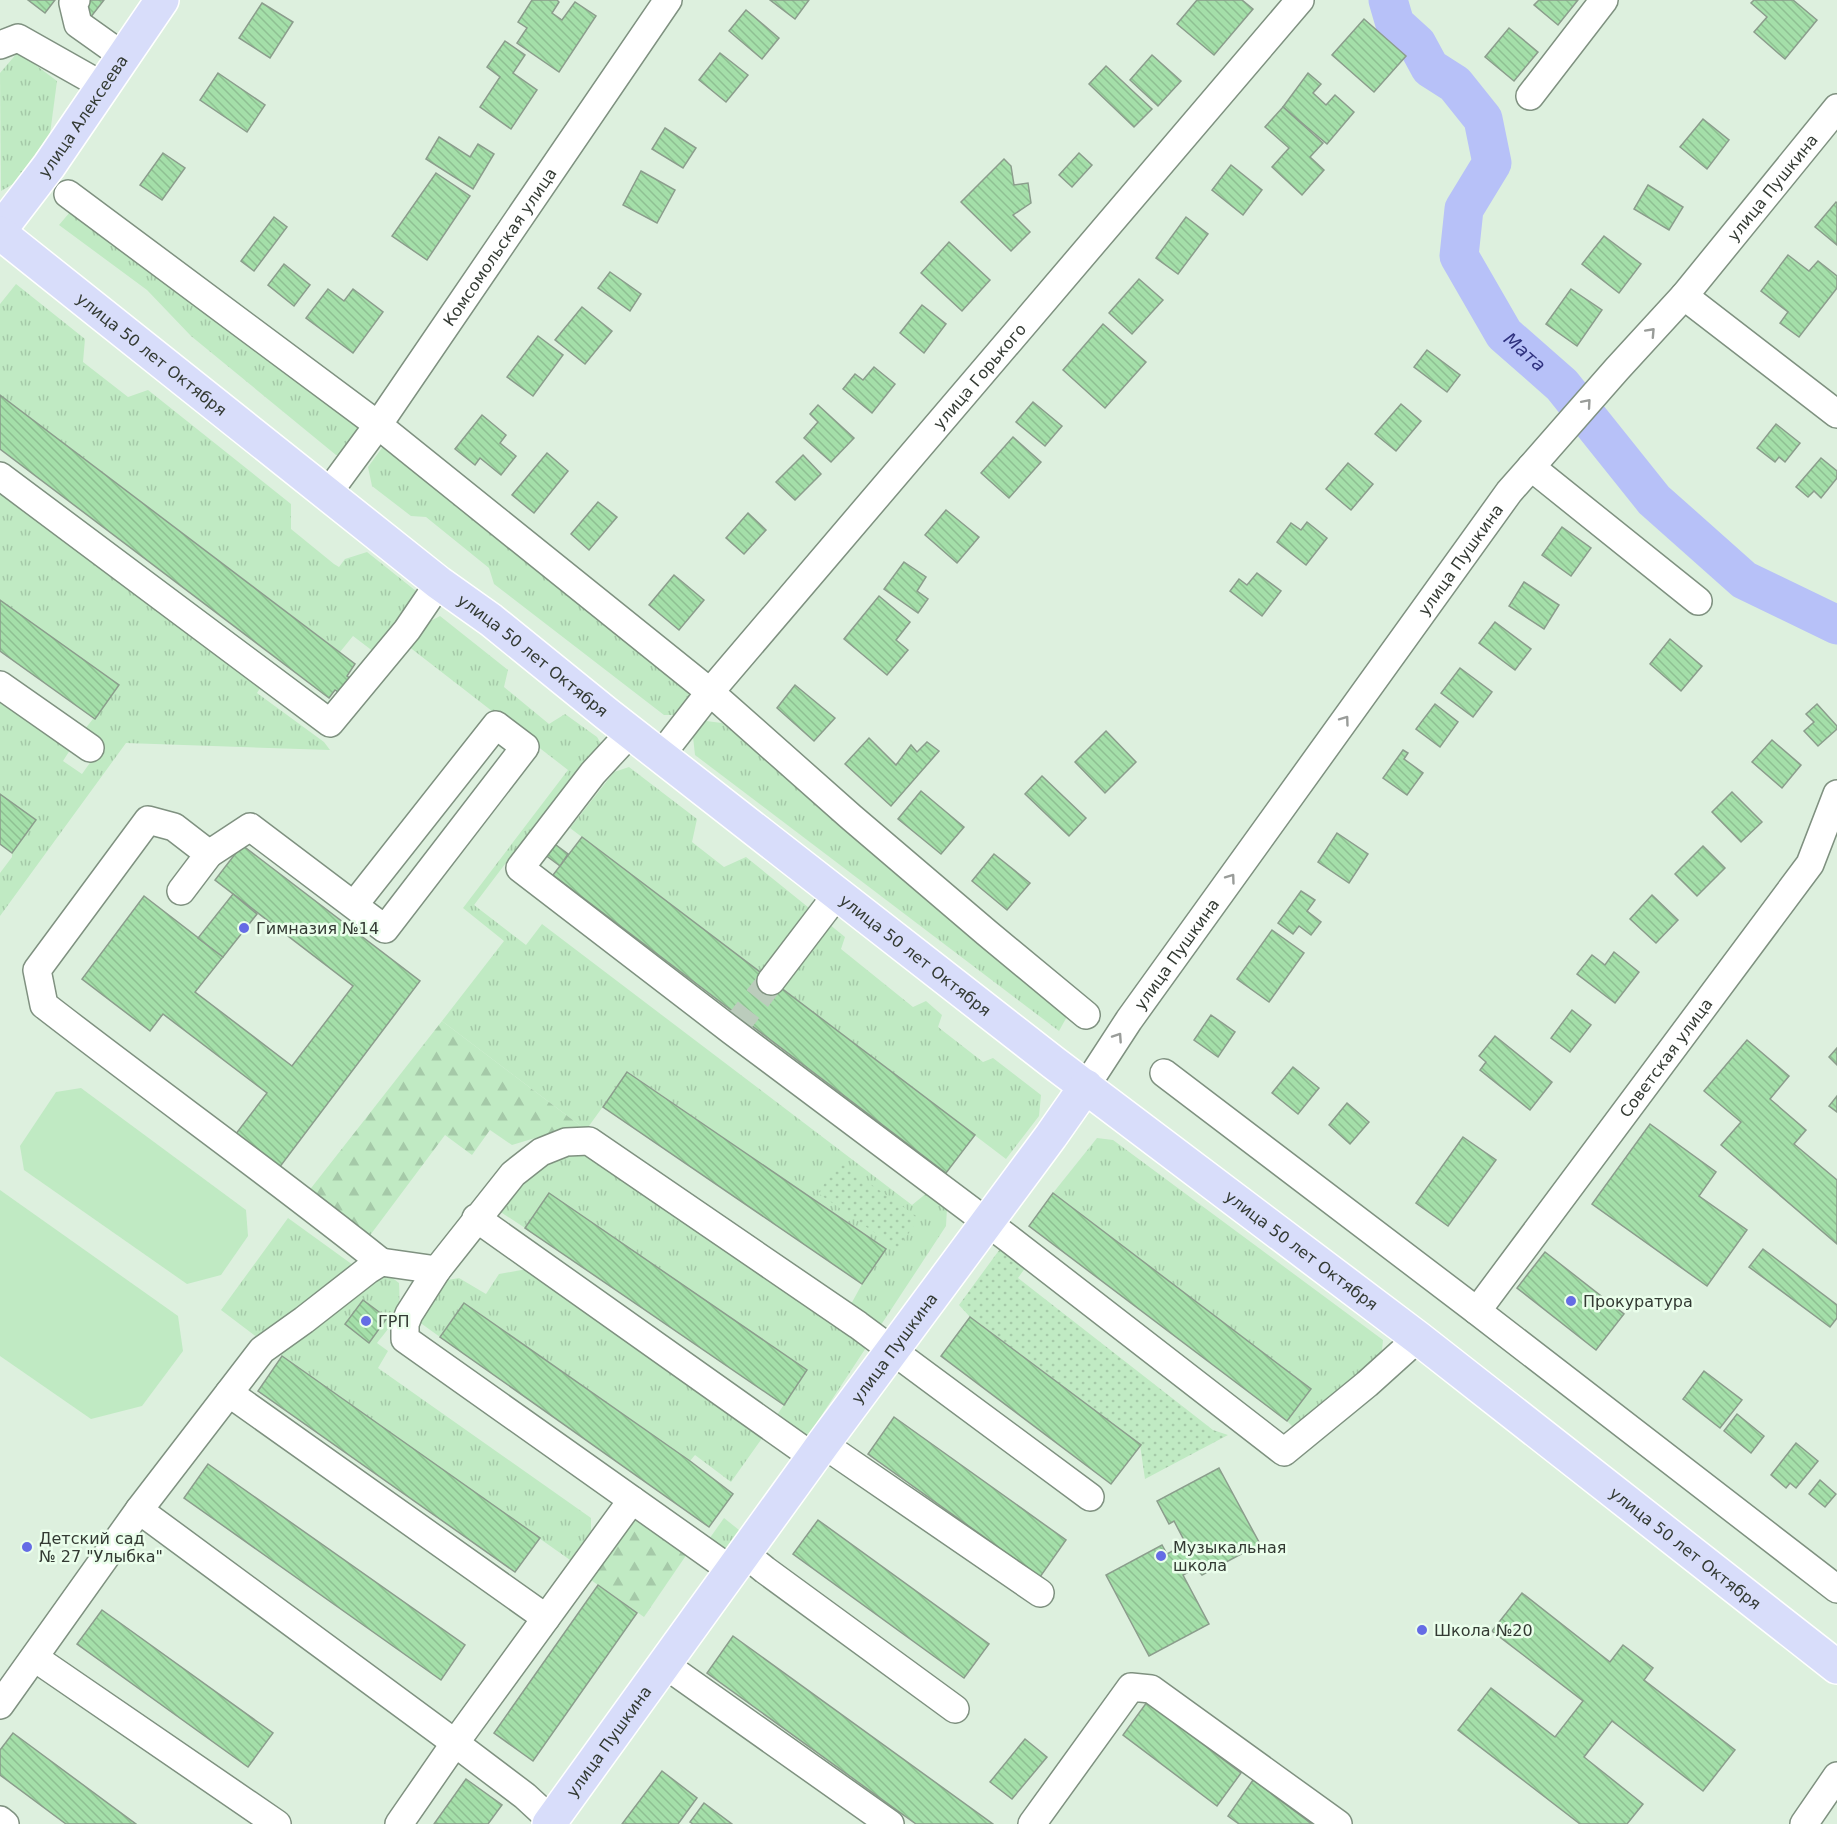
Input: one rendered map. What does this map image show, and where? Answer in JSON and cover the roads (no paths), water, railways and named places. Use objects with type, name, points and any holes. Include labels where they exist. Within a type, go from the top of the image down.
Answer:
[{"type":"main road","name":"улица Алексеева","points":[[0,231],[44,172],[162,0]]},
{"type":"main road","name":"улица 50 лет Октября","points":[[0,231],[439,583],[498,626],[1054,1063],[1418,1338],[1837,1667]]},
{"type":"main road","name":"улица Пушкина","points":[[550,1822],[818,1450],[1086,1086]]},
{"type":"street","points":[[76,0],[73,3],[78,24],[123,56]]},
{"type":"street","name":"Комсомольская улица","points":[[328,493],[378,425],[668,0]]},
{"type":"street","name":"улица Горького","points":[[662,755],[710,692],[1300,0]]},
{"type":"street","points":[[1530,96],[1604,0]]},
{"type":"street","points":[[0,45],[18,38],[104,86]]},
{"type":"street","name":"улица Пушкина","points":[[1086,1086],[1129,1020],[1509,492],[1684,296],[1837,108]]},
{"type":"street","points":[[68,194],[378,425],[710,692],[860,824],[1086,1015]]},
{"type":"street","points":[[1684,296],[1837,414]]},
{"type":"street","points":[[1531,467],[1698,601]]},
{"type":"street","points":[[0,476],[330,723],[407,630],[439,583]]},
{"type":"street","points":[[0,685],[90,748]]},
{"type":"street","points":[[181,891],[209,854],[250,827],[385,929],[525,747],[496,725],[354,905]]},
{"type":"street","points":[[631,732],[593,773],[520,868],[1284,1452],[1367,1384],[1418,1338]]},
{"type":"street","name":"Советская улица","points":[[1478,1311],[1810,864],[1837,794]]},
{"type":"street","points":[[209,854],[174,827],[148,820],[37,970],[44,1005],[303,1200],[381,1262],[437,1270]]},
{"type":"street","points":[[771,981],[838,893]]},
{"type":"street","points":[[1164,1073],[1478,1311],[1837,1589]]},
{"type":"street","points":[[955,1709],[775,1577],[738,1562],[632,1500],[405,1339],[405,1323],[409,1314],[437,1270],[513,1174],[540,1152],[566,1142],[589,1141],[892,1350],[1090,1497]]},
{"type":"street","points":[[476,1218],[818,1450],[1040,1593]]},
{"type":"street","points":[[0,1705],[139,1510],[262,1350],[381,1262]]},
{"type":"street","points":[[229,1393],[546,1618]]},
{"type":"street","points":[[399,1824],[455,1743],[632,1500]]},
{"type":"street","points":[[139,1510],[525,1796],[550,1822]]},
{"type":"street","points":[[35,1658],[277,1824]]},
{"type":"street","points":[[664,1664],[890,1824]]},
{"type":"street","points":[[1032,1824],[1131,1687],[1151,1689],[1338,1824]]},
{"type":"street","points":[[1804,1824],[1837,1776]]},
{"type":"street","points":[[0,1820],[5,1824]]},
{"type":"waterway","name":"Мата","points":[[1388,0],[1395,24],[1417,44],[1430,68],[1455,84],[1483,119],[1492,163],[1464,209],[1459,256],[1504,334],[1562,385],[1654,500],[1744,580],[1837,625]]},
{"type":"tunnel","points":[[732,1031],[771,981]]},
{"type":"place","name":"Гимназия №14","points":[[244,928]]},
{"type":"place","name":"Прокуратура","points":[[1571,1301]]},
{"type":"place","name":"ГРП","points":[[366,1321]]},
{"type":"place","name":"Детский сад № 27 \"Улыбка\"","points":[[27,1547]]},
{"type":"place","name":"Музыкальная школа","points":[[1161,1556]]},
{"type":"place","name":"Школа №20","points":[[1422,1630]]}]
